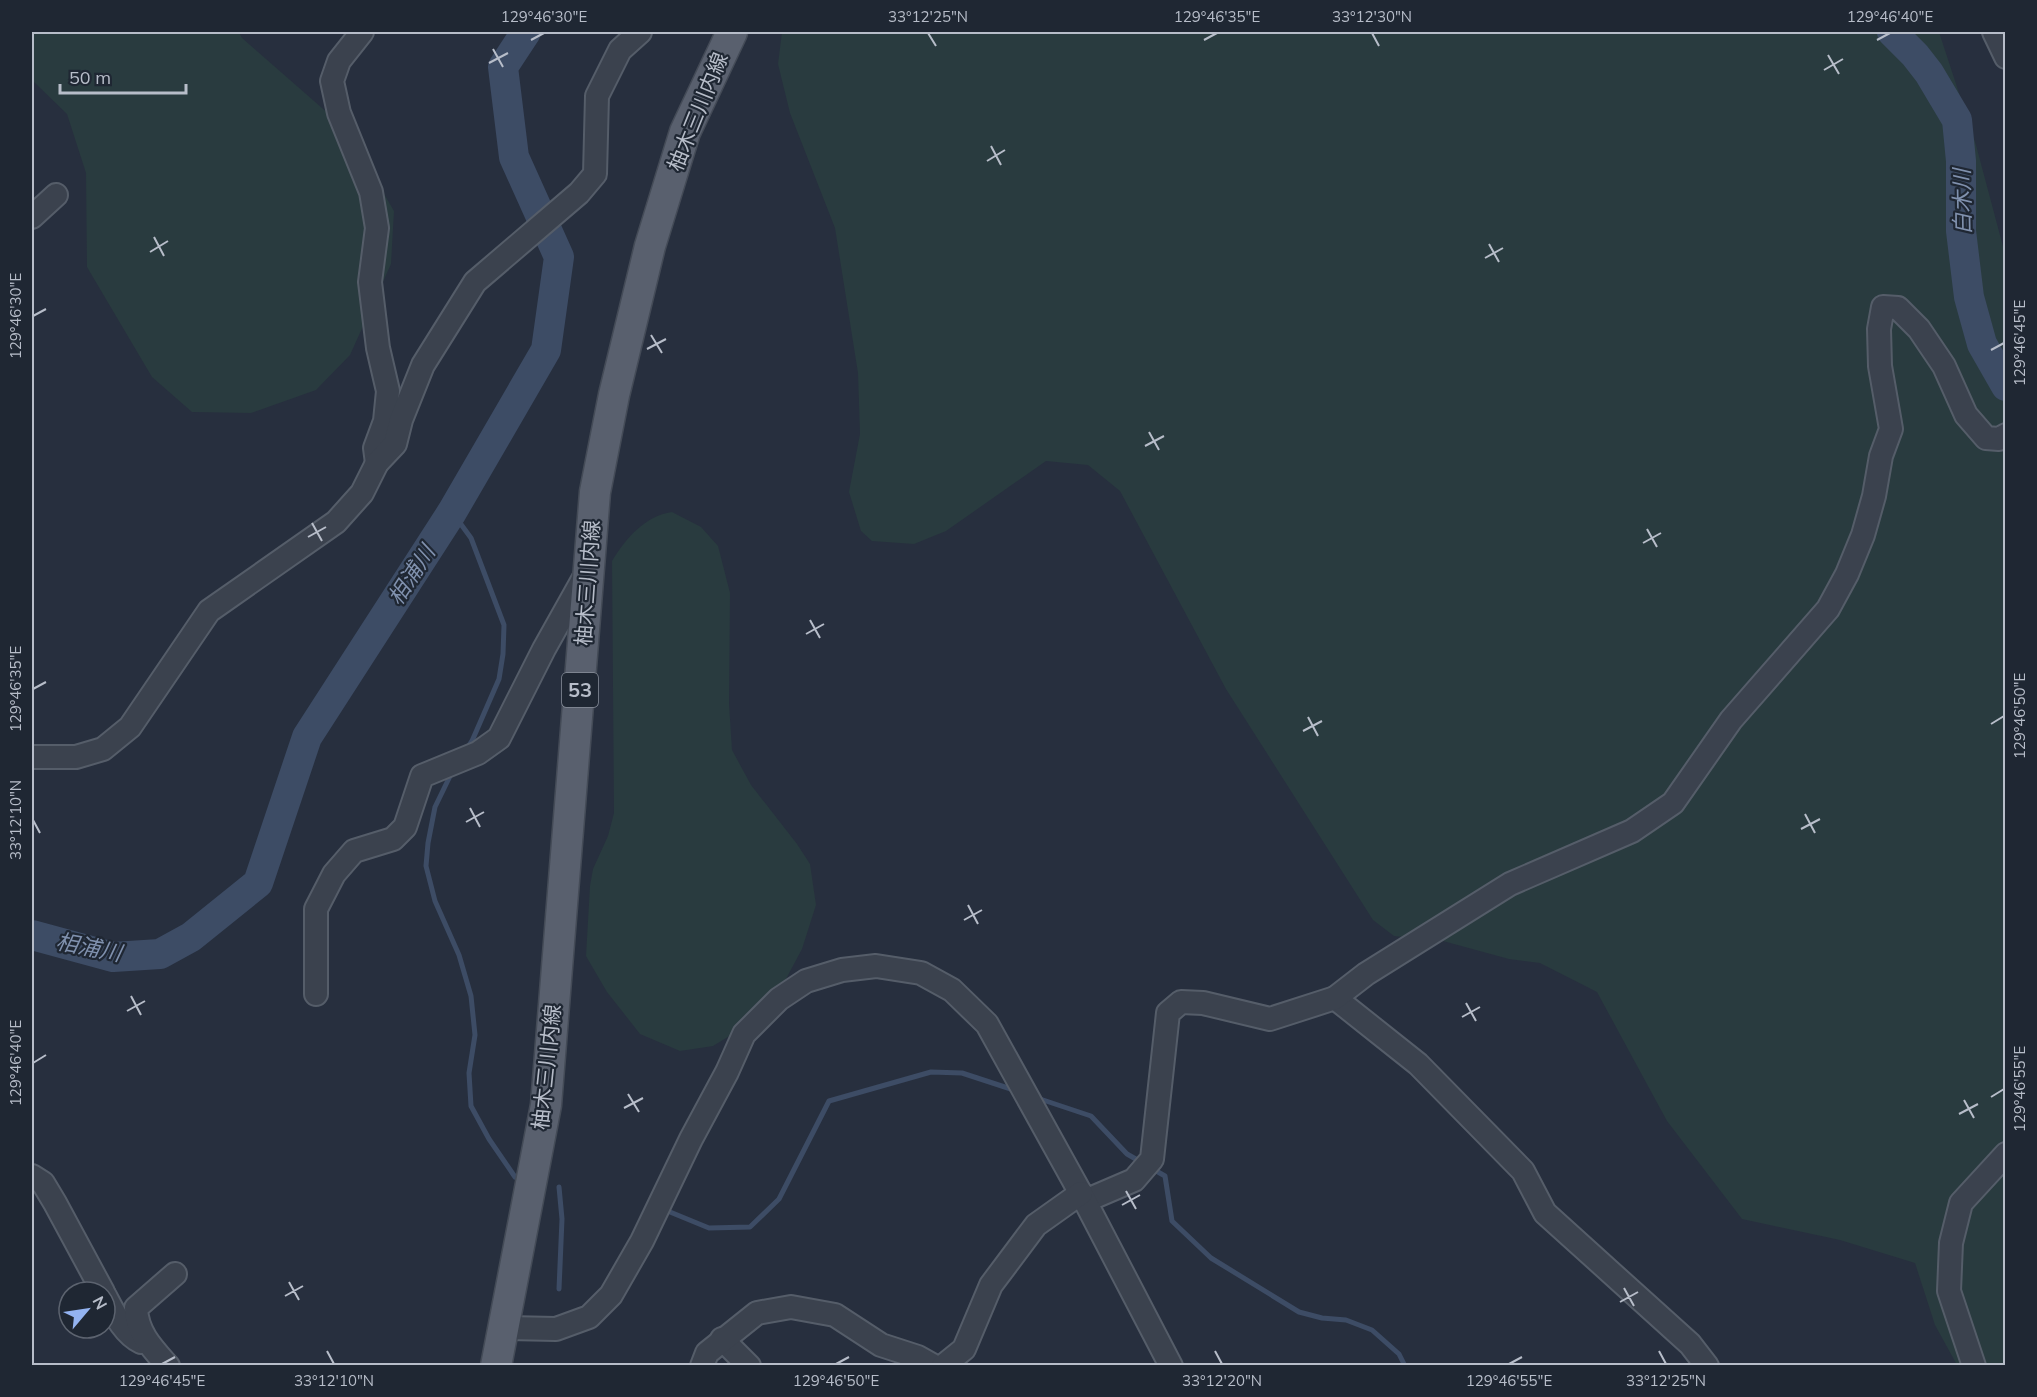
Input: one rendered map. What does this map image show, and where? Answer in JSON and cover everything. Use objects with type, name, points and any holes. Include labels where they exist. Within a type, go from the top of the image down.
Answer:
[{"type":"main road","name":"柚木三川内線","points":[[496,1365],[546,1105],[595,492],[614,394],[650,246],[685,132],[732,32]]},
{"type":"street","points":[[362,32],[339,60],[332,81],[339,112],[371,192],[377,228],[370,282],[378,348],[388,392],[385,421],[375,448],[377,463]]},
{"type":"street","points":[[32,757],[76,757],[103,748],[130,727],[209,611],[336,522],[362,493],[377,463],[395,444],[401,420],[423,365],[475,282],[579,193],[595,174],[597,96],[620,51],[640,32]]},
{"type":"street","points":[[1994,32],[2006,57]]},
{"type":"street","points":[[32,217],[57,195]]},
{"type":"street","points":[[943,1365],[964,1349],[991,1284],[1036,1226],[1083,1197],[1134,1180],[1152,1159],[1168,1013],[1181,1002],[1203,1003],[1270,1019],[1335,998],[1366,974],[1510,884],[1632,831],[1673,803],[1731,720],[1828,609],[1847,574],[1863,535],[1874,496],[1881,456],[1891,429],[1880,366],[1879,329],[1883,307],[1898,308],[1919,329],[1944,366],[1966,415],[1986,438],[1999,439],[2006,435]]},
{"type":"street","points":[[316,994],[316,909],[334,874],[354,851],[393,839],[405,827],[422,776],[478,753],[499,738],[589,567]]},
{"type":"street","points":[[503,1328],[556,1329],[589,1317],[611,1295],[642,1241],[744,1035],[779,999],[806,981],[842,970],[876,966],[921,973],[952,990],[987,1024],[1083,1197],[1171,1365]]},
{"type":"street","points":[[1335,998],[1418,1064],[1523,1171],[1545,1213],[1690,1344],[1707,1365]]},
{"type":"street","points":[[1974,1365],[1948,1291],[1951,1243],[1961,1203],[2006,1154]]},
{"type":"street","points":[[32,1176],[43,1183],[97,1280]]},
{"type":"street","points":[[168,1365],[151,1347],[136,1322],[136,1308],[175,1274]]},
{"type":"street","points":[[702,1365],[707,1353],[757,1313],[791,1307],[835,1316],[881,1345],[918,1357],[934,1365]]},
{"type":"street","points":[[117,1318],[134,1339],[151,1347]]},
{"type":"street","points":[[722,1339],[749,1365]]},
{"type":"shaded area","points":[[32,32],[239,32],[242,38],[346,129],[394,211],[391,264],[350,355],[316,390],[251,413],[192,412],[152,377],[87,267],[86,173],[67,114],[32,80]]},
{"type":"shaded area","points":[[782,32],[1939,32],[1976,145],[2005,254],[2005,1365],[1957,1365],[1935,1325],[1915,1263],[1840,1240],[1742,1219],[1667,1121],[1597,992],[1540,963],[1509,959],[1443,941],[1394,936],[1373,920],[1226,689],[1120,491],[1088,465],[1046,461],[946,531],[914,544],[872,541],[861,531],[849,492],[860,434],[858,373],[835,228],[790,113],[778,64]]},
{"type":"shaded area","points":[[672,512],[701,527],[718,546],[730,593],[729,704],[732,750],[751,785],[810,864],[816,905],[802,949],[779,992],[741,1029],[713,1046],[680,1051],[640,1034],[607,992],[586,956],[593,869],[608,836],[614,813],[612,561],[637,529],[653,518]]},
{"type":"waterway","name":"相浦川","points":[[32,935],[113,957],[160,954],[191,937],[258,883],[307,737],[452,512],[546,350],[559,257],[514,157],[503,67],[526,32]]},
{"type":"waterway","name":"白木川","points":[[1892,32],[1929,73],[1957,120],[1961,161],[1961,231],[1969,297],[1982,344],[2006,386]]},
{"type":"waterway","points":[[452,512],[471,538],[504,625],[499,679],[466,750]]},
{"type":"waterway","points":[[453,770],[435,807],[426,866],[435,901],[459,955],[471,996],[475,1035],[469,1073],[471,1106],[489,1139],[515,1177]]},
{"type":"waterway","points":[[670,1212],[709,1228],[750,1227],[779,1199],[829,1101],[931,1072],[962,1073],[1017,1091]]},
{"type":"waterway","points":[[1037,1098],[1091,1116],[1127,1154],[1141,1162]]},
{"type":"waterway","points":[[1151,1168],[1165,1176],[1172,1221],[1211,1258],[1299,1312],[1322,1318],[1346,1320],[1372,1330],[1399,1354],[1405,1366]]},
{"type":"waterway","points":[[559,1187],[562,1219],[559,1289]]}]
